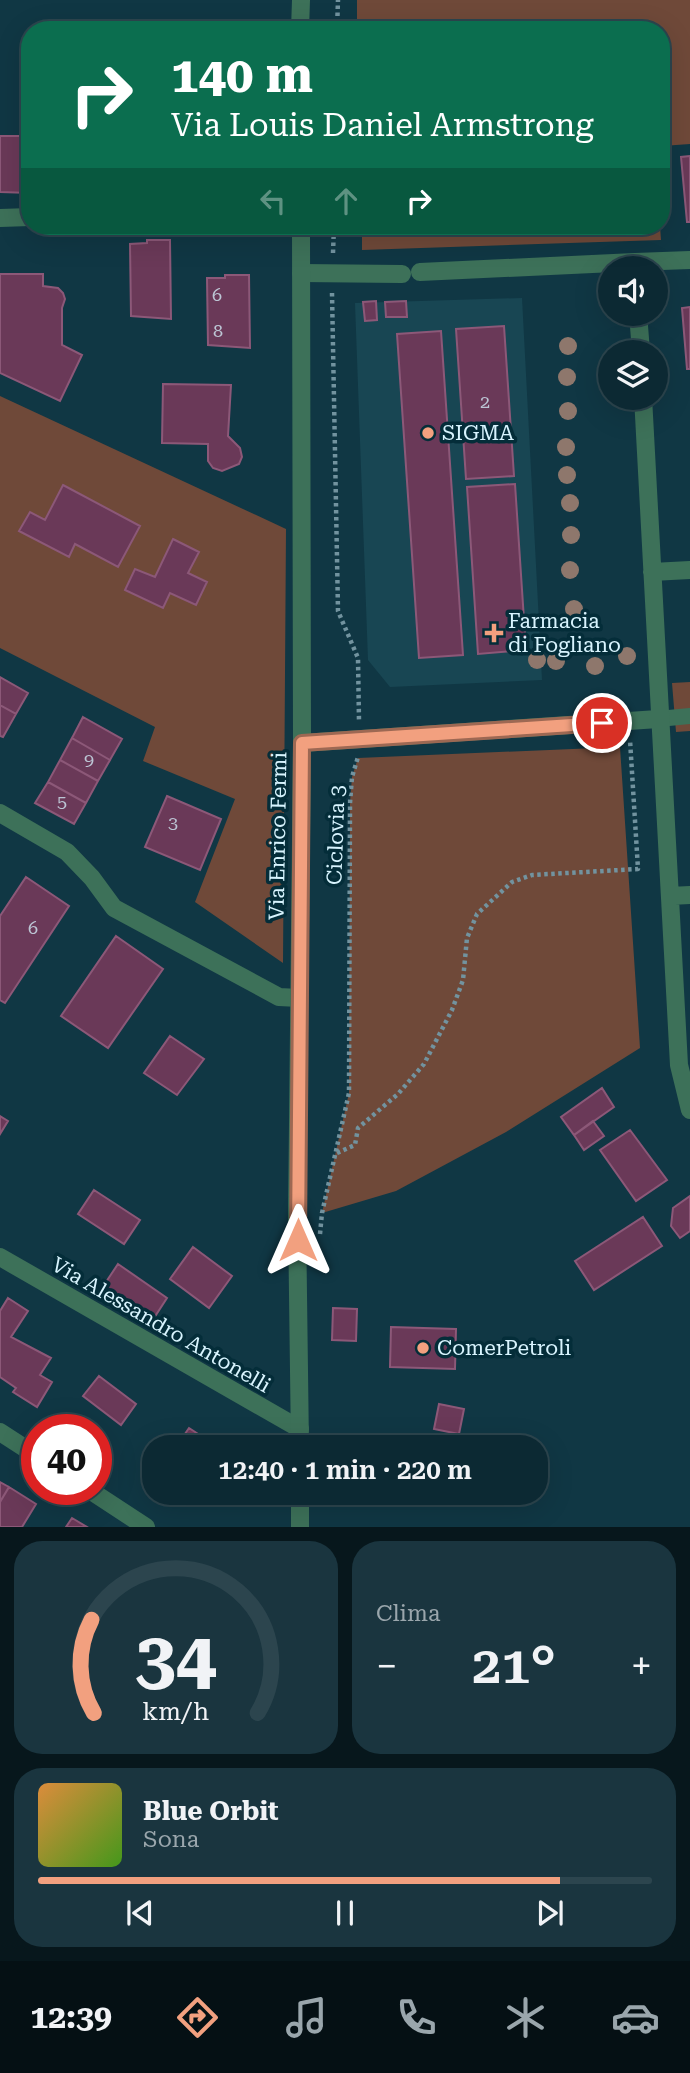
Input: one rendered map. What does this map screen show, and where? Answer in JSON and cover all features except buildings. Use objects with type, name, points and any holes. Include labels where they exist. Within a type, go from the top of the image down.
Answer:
[{"type":"street","points":[[300,21],[301,0]]},
{"type":"street","points":[[0,218],[21,218]]},
{"type":"street","name":"Via Enrico Fermi","points":[[300,1435],[301,235]]},
{"type":"street","points":[[668,262],[690,260]]},
{"type":"street","points":[[301,273],[334,275],[598,266]]},
{"type":"street","points":[[644,410],[678,1065],[690,1110]]},
{"type":"street","points":[[652,572],[690,570]]},
{"type":"street","points":[[302,743],[690,716]]},
{"type":"street","points":[[0,813],[67,852],[92,878],[114,908],[279,997],[299,998]]},
{"type":"street","points":[[670,896],[690,895]]},
{"type":"street","name":"Via Alessandro Antonelli","points":[[0,1257],[300,1429]]},
{"type":"street","points":[[0,1432],[21,1446]]},
{"type":"street","points":[[112,1505],[146,1527]]},
{"type":"street","points":[[300,1505],[300,1527]]},
{"type":"path","points":[[337,21],[338,0]]},
{"type":"path","name":"Ciclovia 3","points":[[320,1244],[322,1213],[349,1093],[350,803],[359,740],[358,658],[338,611],[330,306],[334,275],[334,235]]},
{"type":"path","points":[[336,1153],[355,1145],[358,1128],[398,1094],[424,1064],[452,1010],[463,980],[467,938],[477,914],[512,882],[532,875],[638,869],[629,721]]},
{"type":"shaded area","points":[[357,0],[690,0],[690,144],[670,145],[670,21],[357,21]]},
{"type":"shaded area","points":[[362,235],[661,235],[661,240],[362,250]]},
{"type":"shaded area","points":[[522,298],[542,680],[390,687],[368,660],[355,303]]},
{"type":"shaded area","points":[[0,396],[286,529],[283,963],[195,902],[235,799],[143,761],[155,727],[0,648]],"holes":[[[64,485],[140,526],[118,567],[75,544],[69,556],[20,531],[30,512],[45,520]],[[173,540],[188,573],[207,583],[196,605],[170,593],[162,608],[125,590],[135,569],[155,577]]]},
{"type":"shaded area","points":[[690,682],[690,731],[676,732],[672,683]]},
{"type":"shaded area","points":[[620,747],[640,1048],[506,1132],[396,1191],[322,1213],[349,1093],[350,803],[352,777],[358,758]]},
{"type":"place","name":"SIGMA","points":[[428,433]]},
{"type":"place","name":"Farmacia di Fogliano","points":[[494,633]]},
{"type":"place","name":"ComerPetroli","points":[[423,1348]]},
{"type":"route","points":[[298,1240],[302,743],[602,723]]}]
